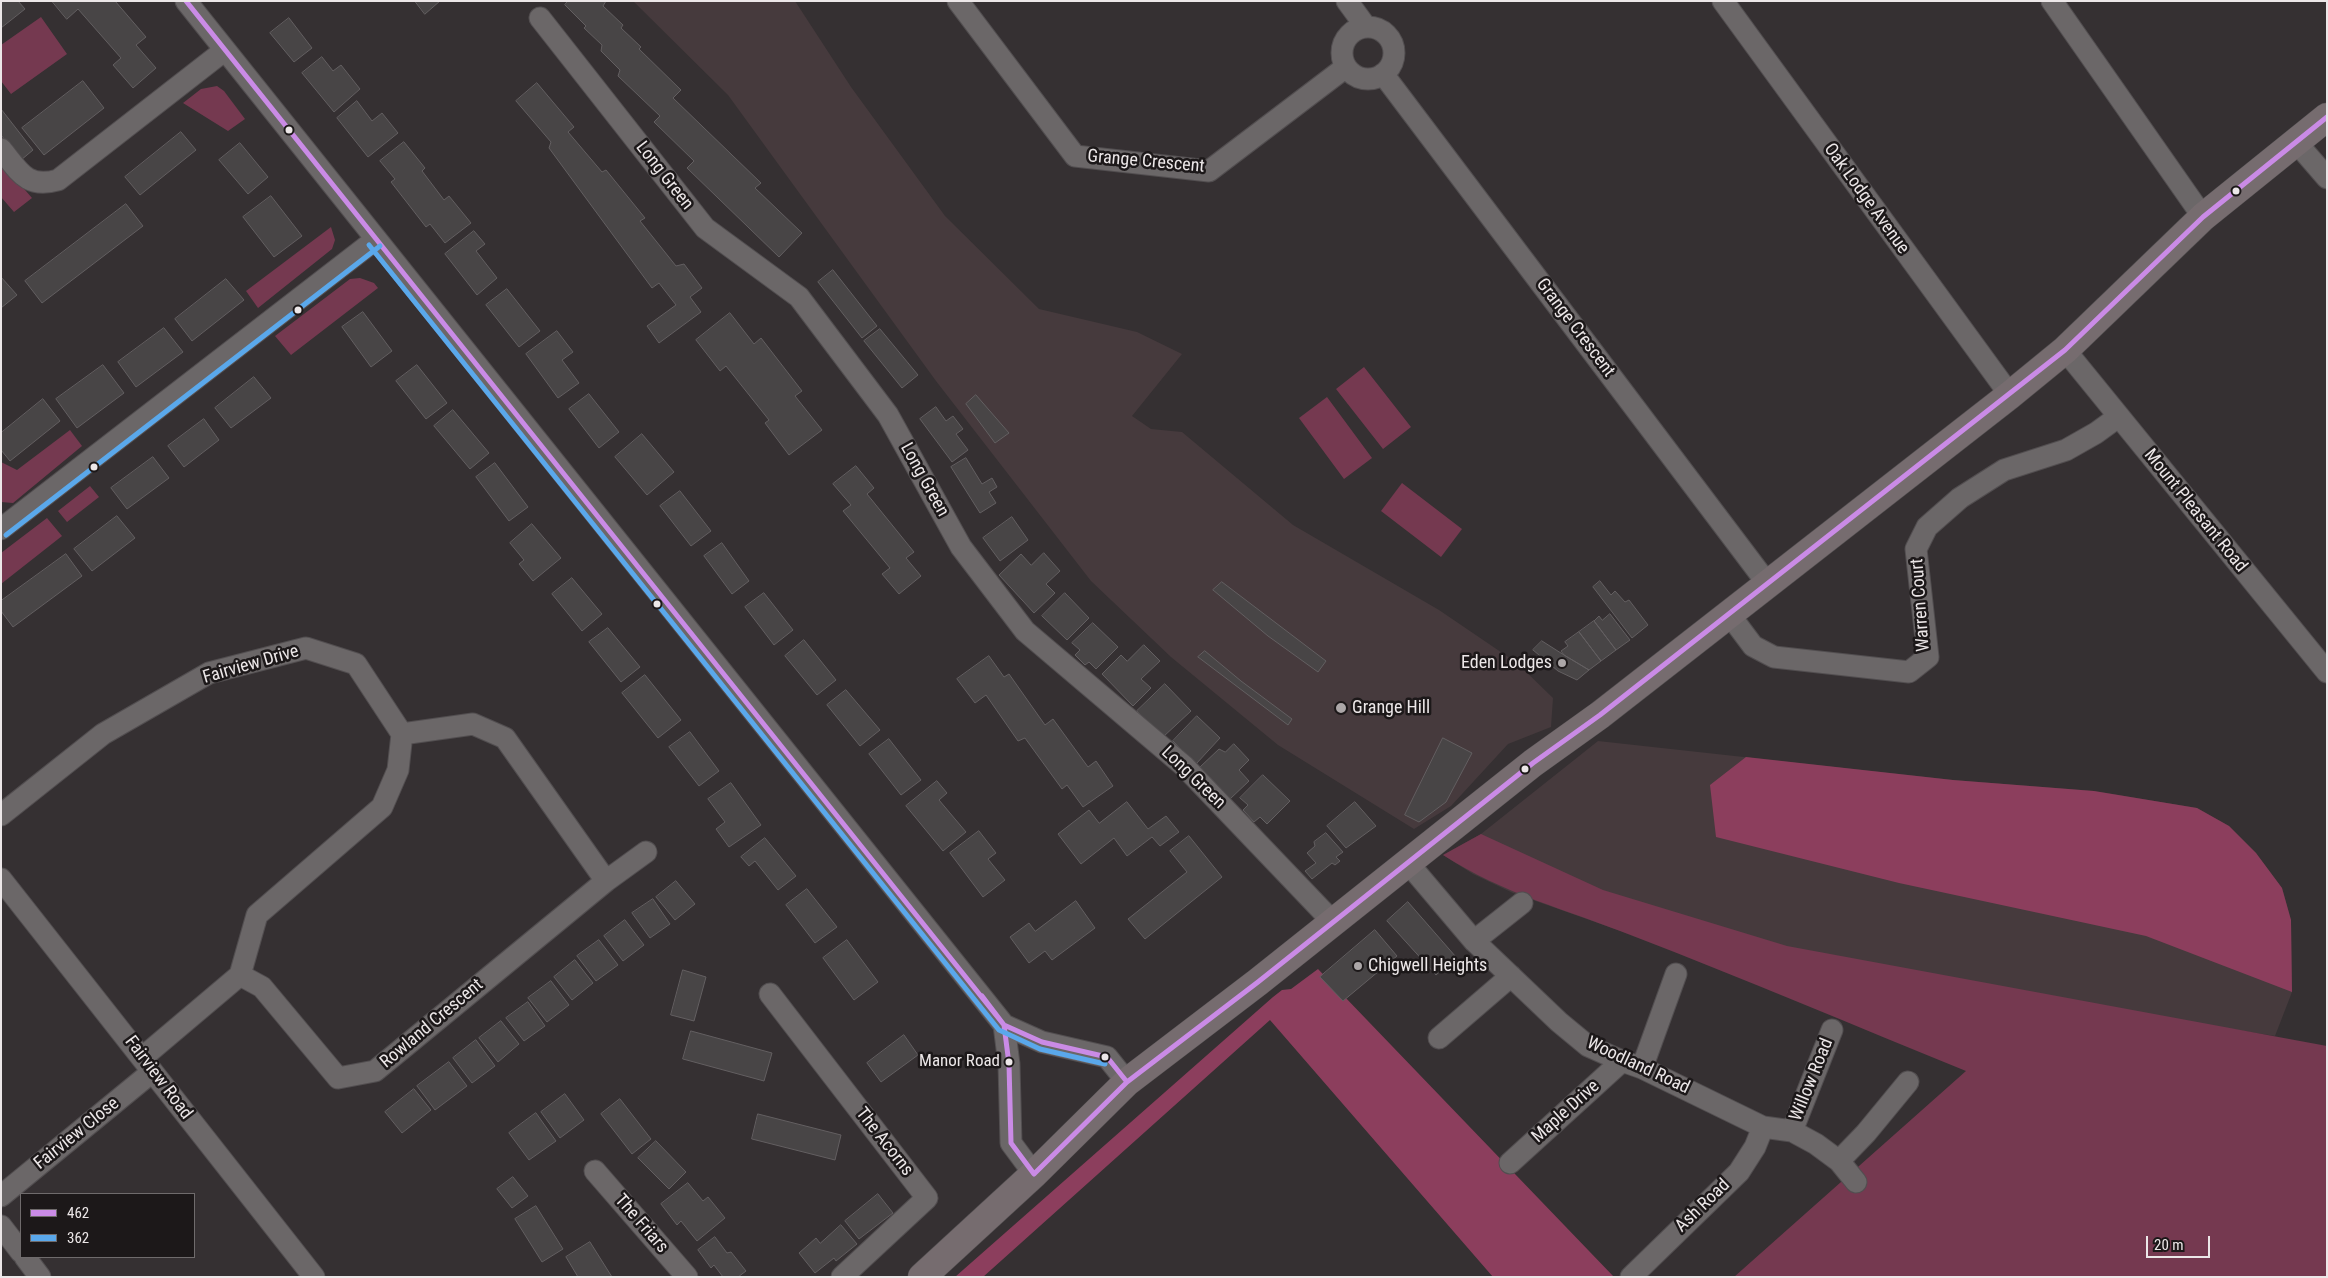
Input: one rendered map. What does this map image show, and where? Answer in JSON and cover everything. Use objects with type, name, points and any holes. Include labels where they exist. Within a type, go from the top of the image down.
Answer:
[{"type":"main road","points":[[922,1277],[1034,1174],[1127,1082],[1258,982],[1518,774],[1600,715],[2010,395],[2065,350],[2203,217],[2294,141],[2327,117]]},
{"type":"street","points":[[186,1],[375,240],[1004,1024],[1042,1042],[1107,1056],[1127,1082]]},
{"type":"street","name":"Grange Crescent","points":[[958,1],[1075,156],[1209,171],[1346,66]]},
{"type":"street","points":[[1347,1],[1366,27]]},
{"type":"street","name":"Oak Lodge Avenue","points":[[1723,1],[2010,395]]},
{"type":"street","points":[[2052,1],[2203,217]]},
{"type":"street","name":"Long Green","points":[[540,18],[705,228],[799,297],[888,415],[961,547],[1025,631],[1184,766],[1333,922]]},
{"type":"street","points":[[1366,27],[1382,32],[1392,44],[1393,61],[1383,74],[1367,79],[1359,77],[1346,66],[1342,50],[1345,41],[1358,29],[1366,27]]},
{"type":"street","points":[[1,149],[24,178],[34,183],[45,184],[58,180],[225,50]]},
{"type":"street","name":"Grange Crescent","points":[[1383,74],[1767,583]]},
{"type":"street","points":[[2294,141],[2327,178]]},
{"type":"street","points":[[2,527],[375,240]]},
{"type":"street","name":"Mount Pleasant Road","points":[[2065,350],[2327,672]]},
{"type":"street","name":"Warren Court","points":[[1728,614],[1753,646],[1774,657],[1909,672],[1928,657],[1916,549],[1927,528],[1960,498],[2004,470],[2066,450],[2096,434],[2118,417]]},
{"type":"street","name":"Fairview Drive","points":[[1,815],[103,734],[209,673],[306,648],[356,664],[402,734]]},
{"type":"street","points":[[147,1065],[240,975],[257,915],[382,807],[398,770],[402,734],[473,724],[505,738],[606,881]]},
{"type":"street","name":"Rowland Crescent","points":[[240,975],[262,987],[338,1078],[375,1072],[606,881],[646,852]]},
{"type":"street","name":"Woodland Road","points":[[1408,863],[1474,942],[1588,1046],[1622,1062],[1642,1068],[1763,1127],[1792,1131],[1816,1144],[1839,1161],[1856,1182]]},
{"type":"street","name":"Fairview Road","points":[[1,879],[314,1277]]},
{"type":"street","points":[[1474,942],[1522,903]]},
{"type":"street","points":[[1642,1068],[1676,974]]},
{"type":"street","points":[[1439,1038],[1511,976]]},
{"type":"street","name":"The Acorns","points":[[770,994],[927,1198],[842,1277]]},
{"type":"street","points":[[1004,1024],[1010,1064],[1011,1143],[1034,1174]]},
{"type":"street","name":"Willow Road","points":[[1792,1131],[1832,1030]]},
{"type":"street","name":"Maple Drive","points":[[1510,1163],[1622,1062]]},
{"type":"street","name":"Fairview Close","points":[[1,1196],[147,1065]]},
{"type":"street","points":[[1839,1161],[1862,1138],[1908,1082]]},
{"type":"street","name":"Ash Road","points":[[1631,1277],[1739,1172],[1755,1147],[1763,1127]]},
{"type":"street","name":"The Friars","points":[[596,1171],[687,1277]]},
{"type":"street","points":[[1,1226],[20,1251]]},
{"type":"street","points":[[26,1258],[40,1277]]},
{"type":"shaded area","points":[[633,1],[795,1],[851,87],[945,216],[1039,309],[1137,332],[1182,354],[1132,416],[1151,429],[1182,432],[1293,525],[1439,610],[1517,663],[1553,698],[1551,727],[1508,744],[1451,806],[1414,829],[1278,745],[1171,657],[1091,581],[936,381],[728,95]]},
{"type":"shaded area","points":[[41,17],[67,54],[11,94],[1,81],[1,45]]},
{"type":"shaded area","points":[[217,86],[224,91],[245,119],[228,131],[183,103],[201,89]]},
{"type":"shaded area","points":[[1,162],[32,198],[14,212],[1,197]]},
{"type":"shaded area","points":[[331,227],[335,240],[332,249],[258,308],[246,291]]},
{"type":"shaded area","points":[[360,278],[374,283],[378,288],[291,355],[275,336],[350,279]]},
{"type":"shaded area","points":[[1364,367],[1411,427],[1383,449],[1336,389]]},
{"type":"shaded area","points":[[1327,397],[1372,458],[1344,479],[1299,418]]},
{"type":"shaded area","points":[[70,430],[82,446],[13,503],[1,502],[1,462],[17,470]]},
{"type":"shaded area","points":[[1402,483],[1462,529],[1441,557],[1381,511]]},
{"type":"shaded area","points":[[90,486],[99,497],[67,522],[58,511]]},
{"type":"shaded area","points":[[47,518],[62,536],[1,584],[1,553]]},
{"type":"shaded area","points":[[1598,741],[1953,780],[2094,791],[2197,808],[2229,826],[2256,853],[2282,888],[2291,920],[2292,992],[2275,1036],[1632,935],[1513,893],[1473,874],[1443,855],[1481,834]]},
{"type":"shaded area","points":[[1746,757],[1953,780],[2094,791],[2197,808],[2229,826],[2256,853],[2282,888],[2291,920],[2292,992],[2146,936],[1899,883],[1716,837],[1710,785]]},
{"type":"shaded area","points":[[1481,834],[1603,890],[1787,946],[2327,1046],[2327,1277],[1734,1277],[1966,1071],[1675,952],[1512,891],[1466,869],[1443,855]]},
{"type":"shaded area","points":[[1318,969],[1614,1277],[1493,1277],[1270,1020],[983,1277],[955,1277],[1273,997],[1282,990],[1291,989]]},
{"type":"building","points":[[1,1],[18,1],[25,9],[1,28]]},
{"type":"building","points":[[52,1],[115,1],[146,37],[136,45],[156,68],[133,88],[113,65],[121,58],[78,9],[67,19]]},
{"type":"building","points":[[415,1],[440,1],[425,14]]},
{"type":"building","points":[[568,1],[606,1],[603,6],[623,25],[621,28],[641,47],[639,49],[681,90],[673,98],[761,183],[755,188],[802,233],[779,257],[687,168],[694,161],[654,122],[660,116],[618,76],[620,70],[601,51],[602,45],[584,28],[586,26],[565,5]]},
{"type":"building","points":[[289,18],[312,48],[294,62],[270,33]]},
{"type":"building","points":[[322,57],[333,71],[341,65],[360,89],[334,112],[302,73]]},
{"type":"building","points":[[83,81],[104,108],[44,155],[22,128]]},
{"type":"building","points":[[537,83],[574,127],[568,132],[602,172],[606,170],[645,218],[640,221],[676,266],[684,264],[702,288],[690,297],[701,312],[659,343],[647,326],[676,305],[659,283],[652,288],[549,148],[551,142],[516,101]]},
{"type":"building","points":[[357,101],[372,121],[382,113],[398,133],[368,157],[337,118]]},
{"type":"building","points":[[1,109],[33,150],[21,160],[1,135]]},
{"type":"building","points":[[181,132],[196,150],[140,195],[125,177]]},
{"type":"building","points":[[404,142],[425,168],[422,171],[444,200],[449,196],[471,223],[445,243],[430,224],[426,227],[391,182],[395,179],[380,161]]},
{"type":"building","points":[[240,143],[268,177],[248,194],[219,160]]},
{"type":"building","points":[[271,196],[302,236],[274,257],[243,217]]},
{"type":"building","points":[[126,204],[143,226],[42,303],[25,281]]},
{"type":"building","points":[[474,231],[485,244],[476,251],[497,278],[477,295],[445,254]]},
{"type":"building","points":[[833,270],[877,326],[862,338],[818,282]]},
{"type":"building","points":[[1,277],[17,295],[1,308]]},
{"type":"building","points":[[226,279],[244,300],[192,341],[175,319]]},
{"type":"building","points":[[507,289],[540,331],[519,347],[486,305]]},
{"type":"building","points":[[363,312],[392,351],[371,367],[342,327]]},
{"type":"building","points":[[730,313],[754,344],[761,338],[802,391],[795,396],[822,430],[789,455],[765,423],[769,420],[726,366],[720,371],[696,340]]},
{"type":"building","points":[[164,328],[183,352],[136,387],[118,362]]},
{"type":"building","points":[[880,329],[918,375],[902,388],[864,341]]},
{"type":"building","points":[[557,331],[573,352],[562,360],[579,383],[558,398],[526,354]]},
{"type":"building","points":[[103,365],[124,393],[77,428],[56,399]]},
{"type":"building","points":[[417,365],[447,403],[426,419],[396,381]]},
{"type":"building","points":[[254,377],[271,398],[231,428],[215,408]]},
{"type":"building","points":[[589,394],[619,432],[599,448],[569,409]]},
{"type":"building","points":[[976,395],[1009,433],[995,443],[966,404]]},
{"type":"building","points":[[43,399],[60,421],[10,461],[1,450],[1,433]]},
{"type":"building","points":[[936,407],[946,421],[953,416],[963,429],[956,434],[968,450],[952,462],[920,419]]},
{"type":"building","points":[[453,410],[489,453],[470,469],[434,426]]},
{"type":"building","points":[[204,419],[219,440],[184,467],[168,446]]},
{"type":"building","points":[[642,434],[674,472],[647,495],[615,457]]},
{"type":"building","points":[[153,457],[169,478],[127,509],[111,488]]},
{"type":"building","points":[[966,458],[982,484],[992,478],[997,487],[989,492],[996,503],[980,513],[951,467]]},
{"type":"building","points":[[495,463],[528,507],[509,521],[476,477]]},
{"type":"building","points":[[856,466],[874,488],[867,494],[914,552],[906,558],[921,576],[899,594],[882,574],[890,568],[843,511],[851,505],[833,484]]},
{"type":"building","points":[[680,491],[711,531],[691,546],[660,506]]},
{"type":"building","points":[[117,516],[135,538],[92,571],[74,549]]},
{"type":"building","points":[[1012,517],[1028,540],[1000,561],[983,538]]},
{"type":"building","points":[[532,524],[561,558],[533,581],[519,564],[524,560],[510,543]]},
{"type":"building","points":[[722,543],[749,581],[732,594],[704,556]]},
{"type":"building","points":[[1044,553],[1060,571],[1046,584],[1055,593],[1034,613],[999,575],[1021,554],[1031,565]]},
{"type":"building","points":[[66,554],[82,576],[13,627],[1,611],[1,601]]},
{"type":"building","points":[[572,578],[602,614],[582,631],[552,594]]},
{"type":"building","points":[[1600,581],[1611,595],[1615,591],[1625,602],[1629,600],[1648,625],[1632,638],[1593,587]]},
{"type":"building","points":[[1222,582],[1326,661],[1318,672],[1268,636],[1213,590]]},
{"type":"building","points":[[764,593],[793,630],[774,645],[745,607]]},
{"type":"building","points":[[1065,593],[1089,618],[1067,640],[1042,616]]},
{"type":"building","points":[[1610,614],[1630,640],[1616,650],[1594,621],[1599,616],[1602,620]]},
{"type":"building","points":[[1594,621],[1616,650],[1601,661],[1579,632]]},
{"type":"building","points":[[1093,623],[1118,647],[1096,669],[1089,662],[1085,665],[1075,655],[1080,650],[1072,643]]},
{"type":"building","points":[[608,628],[640,667],[621,682],[589,642]]},
{"type":"building","points":[[1579,632],[1601,661],[1589,670],[1564,655],[1561,651],[1568,646],[1565,642]]},
{"type":"building","points":[[804,640],[836,680],[817,695],[785,656]]},
{"type":"building","name":"Eden Lodges","points":[[1542,641],[1589,670],[1577,680],[1558,671],[1533,650]]},
{"type":"building","points":[[1144,645],[1160,661],[1141,679],[1151,688],[1133,706],[1102,674],[1121,655],[1127,661]]},
{"type":"building","points":[[1205,651],[1292,719],[1288,725],[1198,657]]},
{"type":"building","points":[[989,656],[1004,677],[1009,674],[1045,725],[1053,719],[1088,767],[1096,761],[1113,786],[1083,807],[1067,785],[1062,789],[1025,738],[1018,741],[986,695],[975,703],[957,679]]},
{"type":"building","points":[[645,675],[681,720],[658,738],[622,693]]},
{"type":"building","points":[[1165,684],[1191,711],[1163,737],[1137,711]]},
{"type":"building","points":[[846,690],[880,730],[860,746],[827,705]]},
{"type":"building","points":[[1197,716],[1220,738],[1196,764],[1173,741]]},
{"type":"building","points":[[690,732],[719,771],[699,786],[669,747]]},
{"type":"building","points":[[1443,738],[1472,753],[1446,802],[1419,822],[1405,815]]},
{"type":"building","points":[[889,739],[921,780],[901,795],[869,754]]},
{"type":"building","points":[[1234,744],[1249,760],[1239,770],[1249,781],[1230,799],[1200,767],[1219,749],[1225,752]]},
{"type":"building","points":[[1263,775],[1290,801],[1267,824],[1260,817],[1254,822],[1243,810],[1248,805],[1240,798]]},
{"type":"building","points":[[937,781],[947,793],[939,800],[966,832],[943,851],[906,806]]},
{"type":"building","points":[[731,783],[761,825],[729,847],[716,829],[725,822],[708,799]]},
{"type":"building","points":[[1127,802],[1148,829],[1166,816],[1179,832],[1160,846],[1152,837],[1127,856],[1114,838],[1081,864],[1058,834],[1089,810],[1099,823]]},
{"type":"building","points":[[1355,802],[1376,826],[1346,848],[1327,826]]},
{"type":"building","points":[[979,831],[996,853],[988,859],[1005,880],[983,897],[950,853]]},
{"type":"building","points":[[1326,833],[1343,852],[1336,857],[1340,861],[1335,865],[1332,863],[1312,879],[1305,871],[1316,863],[1307,853],[1315,846],[1314,842]]},
{"type":"building","points":[[1189,836],[1222,877],[1145,939],[1128,919],[1187,872],[1170,851]]},
{"type":"building","points":[[765,838],[796,876],[778,890],[755,861],[749,866],[741,857]]},
{"type":"building","points":[[676,881],[695,904],[675,920],[656,897]]},
{"type":"building","points":[[807,889],[837,927],[815,943],[786,905]]},
{"type":"building","points":[[653,899],[670,924],[650,938],[632,913]]},
{"type":"building","points":[[1076,901],[1095,928],[1052,960],[1045,951],[1029,963],[1010,937],[1029,923],[1035,931]]},
{"type":"building","points":[[1408,902],[1456,957],[1436,975],[1387,921]]},
{"type":"building","points":[[625,920],[644,945],[623,961],[604,936]]},
{"type":"building","name":"Chigwell Heights","points":[[1375,930],[1397,956],[1343,1001],[1320,977]]},
{"type":"building","points":[[599,940],[618,965],[596,981],[577,956]]},
{"type":"building","points":[[847,940],[878,982],[854,1000],[823,958]]},
{"type":"building","points":[[575,960],[593,983],[572,1000],[554,977]]},
{"type":"building","points":[[683,970],[706,977],[694,1021],[671,1015]]},
{"type":"building","points":[[551,981],[569,1005],[547,1022],[528,998]]},
{"type":"building","points":[[528,1002],[545,1026],[524,1041],[506,1018]]},
{"type":"building","points":[[501,1021],[519,1044],[498,1062],[479,1038]]},
{"type":"building","points":[[691,1031],[772,1053],[764,1081],[683,1059]]},
{"type":"building","points":[[904,1035],[918,1055],[881,1082],[867,1063]]},
{"type":"building","points":[[476,1040],[495,1066],[472,1083],[453,1058]]},
{"type":"building","points":[[449,1062],[467,1086],[435,1110],[417,1086]]},
{"type":"building","points":[[414,1089],[431,1110],[402,1133],[385,1112]]},
{"type":"building","points":[[565,1094],[584,1120],[560,1138],[541,1112]]},
{"type":"building","points":[[620,1099],[651,1139],[632,1154],[601,1114]]},
{"type":"building","points":[[536,1113],[556,1141],[529,1160],[509,1133]]},
{"type":"building","points":[[758,1114],[841,1135],[835,1160],[752,1139]]},
{"type":"building","points":[[656,1141],[686,1172],[669,1189],[638,1158]]},
{"type":"building","points":[[513,1177],[528,1196],[512,1208],[497,1189]]},
{"type":"building","points":[[688,1183],[703,1201],[708,1197],[725,1218],[697,1241],[681,1221],[677,1225],[661,1204]]},
{"type":"building","points":[[878,1194],[893,1213],[859,1239],[845,1221]]},
{"type":"building","points":[[536,1206],[563,1249],[542,1262],[515,1219]]},
{"type":"building","points":[[841,1225],[857,1244],[836,1261],[834,1258],[815,1273],[799,1253],[816,1238],[820,1243]]},
{"type":"building","points":[[715,1237],[727,1253],[731,1252],[746,1271],[738,1277],[723,1277],[714,1265],[711,1268],[698,1250]]},
{"type":"building","points":[[590,1242],[612,1277],[578,1277],[566,1257]]},
{"type":"transit line","name":"462","points":[[186,1],[1004,1025],[1009,1064],[1011,1143],[1034,1174],[1127,1082],[1258,982],[1533,763],[1600,715],[2065,350],[2203,217],[2327,117]]},
{"type":"transit line","name":"362","points":[[369,245],[999,1030],[1040,1049],[1105,1064]]},
{"type":"transit line","name":"362","points":[[6,535],[380,246]]},
{"type":"transit line","name":"462","points":[[982,996],[1004,1025],[1042,1042],[1107,1057],[1127,1082]]},
{"type":"place","name":"Eden Lodges","points":[[1562,663]]},
{"type":"place","name":"Grange Hill","points":[[1341,708]]},
{"type":"place","name":"Chigwell Heights","points":[[1358,966]]},
{"type":"place","name":"Manor Road","points":[[1009,1062]]}]
